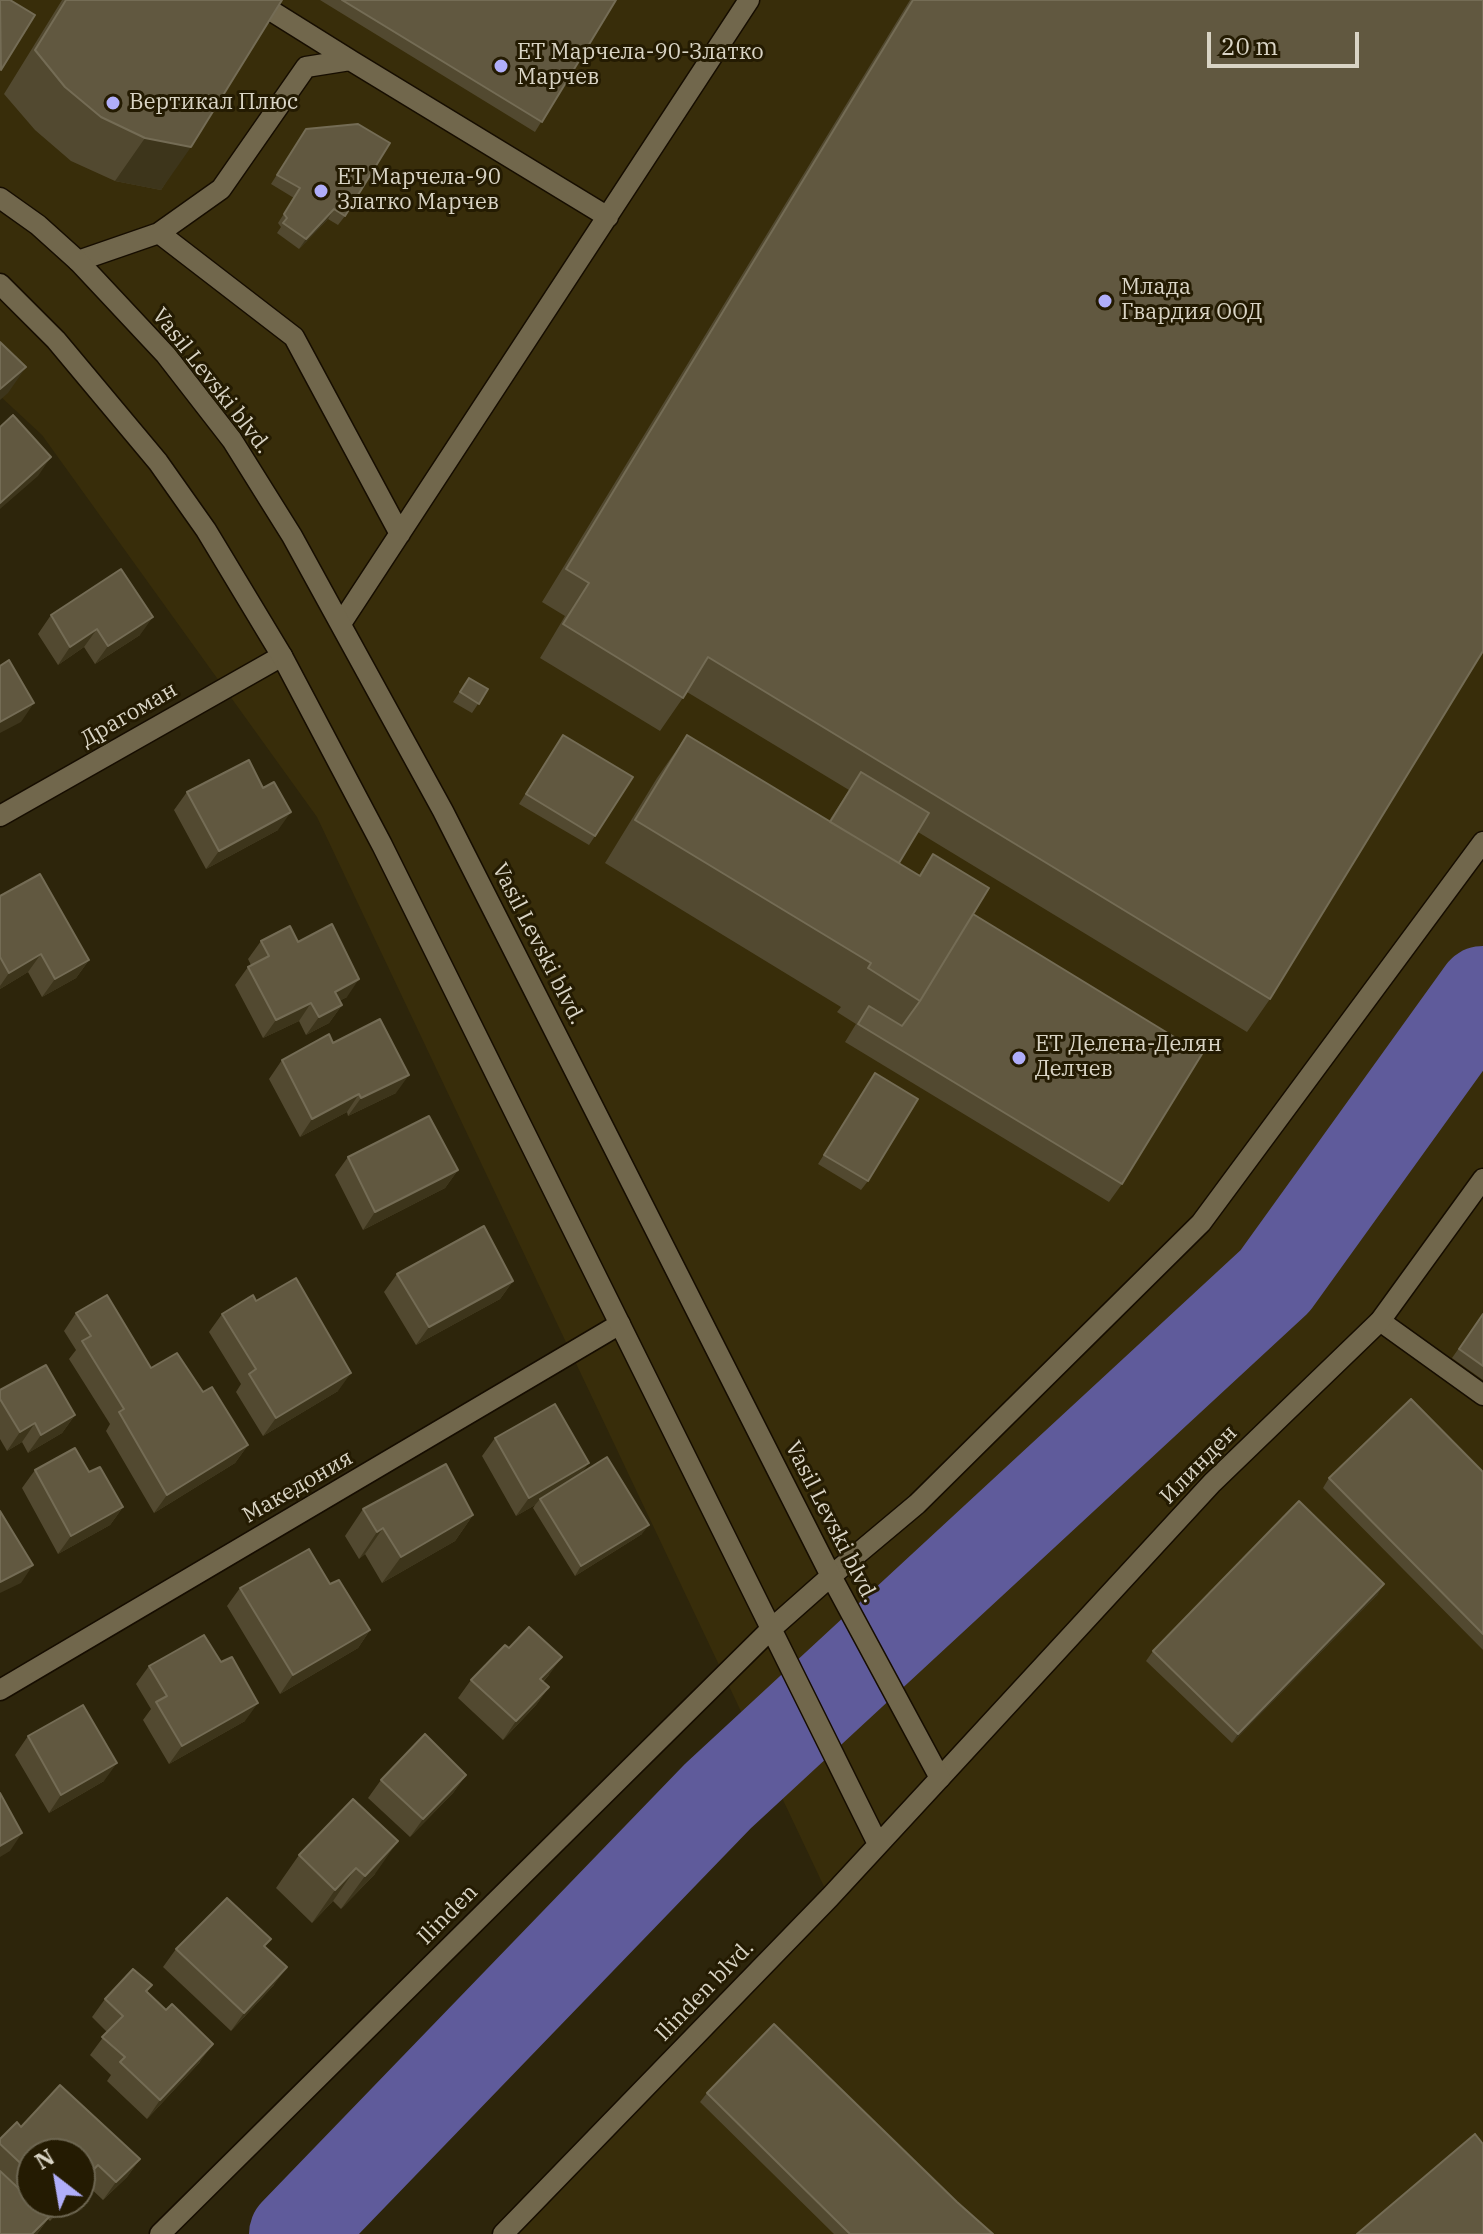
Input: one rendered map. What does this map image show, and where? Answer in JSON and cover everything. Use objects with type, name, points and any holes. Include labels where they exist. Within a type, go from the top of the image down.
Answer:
[{"type":"main road","points":[[254,0],[608,217]]},
{"type":"main road","points":[[342,622],[749,0]]},
{"type":"main road","points":[[78,261],[159,233],[221,189],[306,67],[350,60]]},
{"type":"main road","name":"Vasil Levski blvd.","points":[[0,198],[38,225],[78,261],[166,355],[232,440],[342,622],[457,839],[831,1576],[940,1778]]},
{"type":"main road","points":[[159,233],[294,337],[400,534]]},
{"type":"main road","points":[[0,284],[56,340],[158,462],[206,530],[282,656],[382,845],[878,1844]]},
{"type":"main road","name":"Драгоман","points":[[0,816],[282,656]]},
{"type":"main road","points":[[770,1630],[917,1504],[1201,1223],[1483,842]]},
{"type":"main road","name":"Илинден","points":[[940,1778],[1212,1483],[1380,1321],[1483,1179]]},
{"type":"main road","points":[[1380,1321],[1483,1395]]},
{"type":"main road","name":"Македония","points":[[0,1690],[620,1324]]},
{"type":"main road","name":"Ilinden","points":[[160,2234],[770,1630]]},
{"type":"main road","name":"Ilinden blvd.","points":[[503,2234],[940,1778]]},
{"type":"shaded area","points":[[0,0],[1483,0],[1483,2234],[503,2234],[829,1897],[317,817],[42,435],[0,396]]},
{"type":"building","points":[[0,0],[10,0],[35,15],[1,70]]},
{"type":"building","name":"Вертикал Плюс","points":[[66,0],[282,0],[191,147],[145,138],[101,117],[65,87],[35,50]]},
{"type":"building","name":"ЕТ Марчела-90-Златко Марчев","points":[[342,0],[616,0],[542,122]]},
{"type":"building","name":"Млада Гвардия ООД","points":[[913,0],[1483,0],[1483,651],[1270,999],[708,657],[683,698],[563,624],[589,583],[566,569]]},
{"type":"building","name":"ЕТ Марчела-90 Златко Марчев","points":[[358,124],[390,143],[345,216],[334,209],[306,239],[283,223],[287,218],[284,214],[300,188],[277,175],[306,129]]},
{"type":"building","points":[[0,342],[26,367],[0,389]]},
{"type":"building","points":[[13,415],[51,457],[0,503],[0,427]]},
{"type":"building","points":[[121,569],[153,617],[108,646],[97,629],[70,647],[51,615]]},
{"type":"building","points":[[9,660],[34,703],[0,722],[0,666]]},
{"type":"building","points":[[469,678],[488,689],[479,704],[460,692]]},
{"type":"building","points":[[563,735],[633,777],[595,836],[526,794]]},
{"type":"building","points":[[687,735],[920,876],[933,854],[989,888],[920,1001],[868,968],[871,963],[635,820]]},
{"type":"building","points":[[249,760],[263,788],[274,782],[291,812],[219,851],[187,792]]},
{"type":"building","points":[[861,772],[929,813],[899,863],[830,822]]},
{"type":"building","points":[[40,874],[89,960],[55,979],[41,954],[9,973],[0,957],[0,896]]},
{"type":"building","name":"ЕТ Делена-Делян Делчев","points":[[973,914],[1202,1054],[1122,1184],[858,1024],[869,1006],[902,1026]]},
{"type":"building","points":[[332,924],[359,979],[335,992],[342,1005],[319,1017],[311,1003],[276,1020],[248,967],[269,956],[261,941],[290,926],[298,942]]},
{"type":"building","points":[[380,1019],[409,1075],[361,1098],[359,1094],[312,1119],[282,1060],[329,1034],[333,1043]]},
{"type":"building","points":[[875,1073],[918,1099],[868,1181],[824,1155]]},
{"type":"building","points":[[429,1116],[458,1170],[375,1212],[348,1157]]},
{"type":"building","points":[[484,1226],[513,1281],[429,1327],[397,1274]]},
{"type":"building","points":[[296,1278],[351,1373],[276,1418],[249,1374],[256,1369],[222,1314],[253,1295],[256,1301]]},
{"type":"building","points":[[107,1295],[151,1368],[177,1353],[203,1392],[212,1387],[248,1445],[167,1495],[119,1412],[124,1409],[82,1341],[91,1336],[76,1313]]},
{"type":"building","points":[[1483,1314],[1483,1366],[1459,1349]]},
{"type":"building","points":[[46,1365],[75,1415],[41,1435],[35,1423],[20,1432],[0,1399],[0,1390]]},
{"type":"building","points":[[1411,1399],[1483,1472],[1483,1634],[1329,1478]]},
{"type":"building","points":[[555,1404],[589,1463],[529,1498],[495,1438]]},
{"type":"building","points":[[75,1448],[89,1472],[100,1467],[123,1507],[71,1536],[35,1470]]},
{"type":"building","points":[[607,1457],[649,1525],[581,1566],[540,1499]]},
{"type":"building","points":[[446,1464],[473,1515],[401,1557],[383,1528],[377,1532],[363,1509]]},
{"type":"building","points":[[1299,1501],[1384,1584],[1238,1734],[1153,1651]]},
{"type":"building","points":[[0,1511],[33,1565],[0,1582]]},
{"type":"building","points":[[309,1549],[330,1584],[339,1580],[370,1630],[293,1675],[240,1588]]},
{"type":"building","points":[[529,1627],[562,1657],[540,1679],[549,1687],[516,1721],[471,1680],[505,1645],[509,1648]]},
{"type":"building","points":[[204,1635],[221,1662],[232,1657],[258,1703],[182,1746],[156,1702],[167,1696],[149,1666]]},
{"type":"building","points":[[83,1705],[117,1763],[61,1795],[28,1736]]},
{"type":"building","points":[[425,1734],[466,1775],[423,1819],[381,1780]]},
{"type":"building","points":[[0,1793],[22,1833],[0,1846]]},
{"type":"building","points":[[353,1799],[398,1841],[365,1876],[356,1868],[335,1890],[299,1855]]},
{"type":"building","points":[[227,1898],[271,1939],[264,1946],[287,1967],[244,2013],[176,1949]]},
{"type":"building","points":[[133,1969],[152,1985],[146,1991],[166,2010],[172,2004],[213,2044],[160,2100],[120,2062],[125,2057],[102,2037],[123,2016],[105,1999]]},
{"type":"building","points":[[774,2024],[993,2234],[850,2234],[707,2093]]},
{"type":"building","points":[[60,2085],[140,2159],[116,2182],[98,2165],[96,2167],[96,2138],[16,2138],[16,2159],[0,2144],[0,2139],[17,2122],[21,2127]]},
{"type":"building","points":[[1475,2134],[1483,2144],[1483,2234],[1357,2234]]},
{"type":"building","points":[[0,2171],[16,2186],[16,2218],[48,2218],[32,2234],[0,2234]]},
{"type":"waterway","points":[[295,2234],[718,1796],[1275,1281],[1483,992]]},
{"type":"place","name":"ЕТ Марчела-90-Златко Марчев","points":[[501,66]]},
{"type":"place","name":"Вертикал Плюс","points":[[113,103]]},
{"type":"place","name":"ЕТ Марчела-90 Златко Марчев","points":[[321,191]]},
{"type":"place","name":"Млада Гвардия ООД","points":[[1105,301]]},
{"type":"place","name":"ЕТ Делена-Делян Делчев","points":[[1019,1058]]}]
